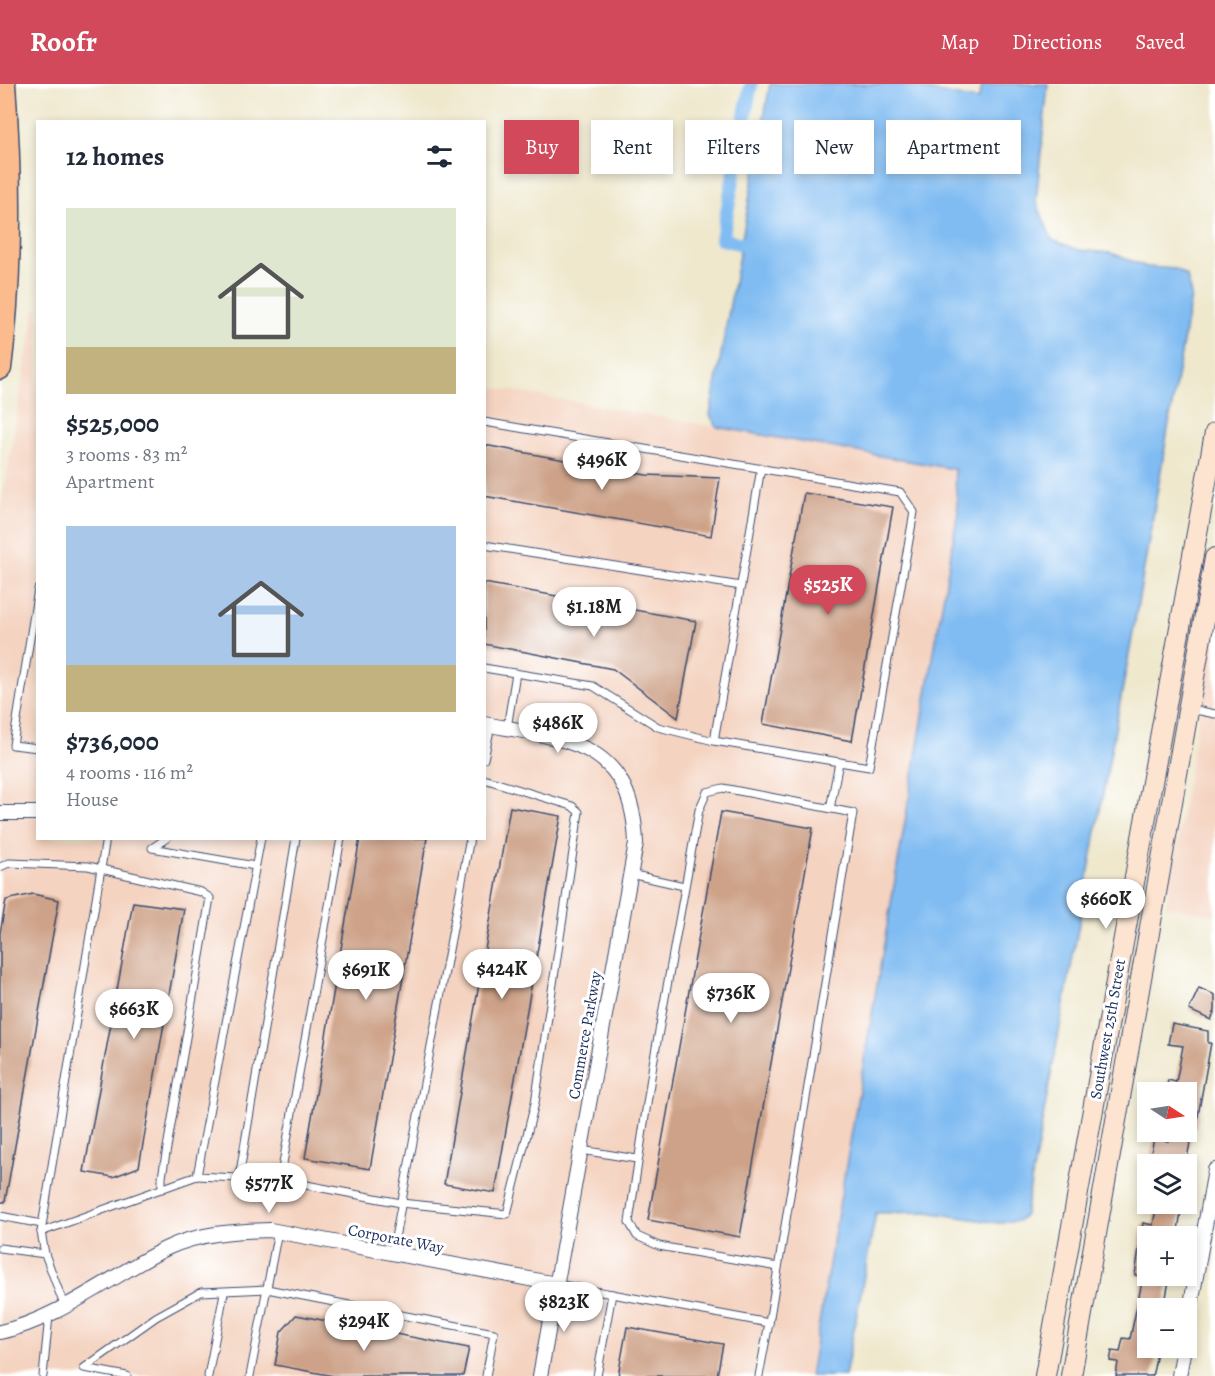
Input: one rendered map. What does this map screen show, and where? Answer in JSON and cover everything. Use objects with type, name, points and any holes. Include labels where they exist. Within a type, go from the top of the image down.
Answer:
[{"type":"main road","points":[[0,368],[10,160],[4,84]]},
{"type":"street","name":"Southwest 25th Street","points":[[1045,1376],[1210,492],[1215,433]]},
{"type":"street","name":"Southwest 25th Street","points":[[1071,1376],[1215,558]]},
{"type":"street","name":"Commerce Parkway","points":[[488,725],[561,738],[589,749],[611,767],[628,793],[635,820],[636,843],[540,1376]]},
{"type":"street","points":[[0,813],[36,813]]},
{"type":"street","points":[[1192,1298],[1215,1170]]},
{"type":"street","name":"Corporate Way","points":[[0,1332],[13,1330],[49,1313],[169,1247],[222,1231],[278,1232],[556,1284]]},
{"type":"street","points":[[1179,1376],[1182,1358]]},
{"type":"lane","points":[[486,422],[900,492],[914,512],[869,767],[714,741],[658,727],[593,686],[486,668]]},
{"type":"lane","points":[[714,741],[761,468]]},
{"type":"lane","points":[[486,545],[741,586]]},
{"type":"lane","points":[[36,601],[13,745],[36,748]]},
{"type":"lane","points":[[507,728],[516,673]]},
{"type":"lane","points":[[1189,708],[1215,714]]},
{"type":"lane","points":[[486,742],[488,725]]},
{"type":"lane","points":[[830,809],[839,762]]},
{"type":"lane","points":[[0,1216],[41,1228],[197,1176],[280,1180],[401,1203],[507,1214],[535,1103],[579,813],[572,806],[486,780]]},
{"type":"lane","points":[[759,1376],[769,1323],[853,813],[723,788],[707,792],[699,810],[637,1159],[629,1222],[637,1236],[659,1246],[778,1267]]},
{"type":"lane","points":[[64,1305],[45,1254],[41,1228],[106,840]]},
{"type":"lane","points":[[164,840],[152,848],[255,866]]},
{"type":"lane","points":[[197,1176],[261,840]]},
{"type":"lane","points":[[239,1178],[296,840]]},
{"type":"lane","points":[[280,1180],[341,840]]},
{"type":"lane","points":[[392,1254],[470,840]]},
{"type":"lane","points":[[0,867],[9,863],[88,866],[201,892],[210,898],[162,1177],[162,1189]]},
{"type":"lane","points":[[630,874],[684,886]]},
{"type":"lane","points":[[580,1150],[637,1159]]},
{"type":"lane","points":[[250,1376],[278,1232]]},
{"type":"lane","points":[[0,1248],[45,1254]]},
{"type":"lane","points":[[556,1284],[769,1323]]},
{"type":"lane","points":[[127,1376],[84,1368],[156,1317],[201,1292],[224,1293],[267,1289],[494,1333],[486,1376]]},
{"type":"lane","points":[[208,1376],[224,1293]]},
{"type":"lane","points":[[597,1376],[612,1294]]},
{"type":"lane","points":[[43,1376],[49,1313]]},
{"type":"shaded area","points":[[36,308],[36,840],[486,840],[486,386],[954,469],[958,512],[810,1376],[0,1376],[0,514]]},
{"type":"shaded area","points":[[1215,620],[1215,915],[1166,906]]},
{"type":"water","points":[[770,84],[897,84],[978,100],[983,84],[1048,84],[1036,201],[1052,240],[1079,250],[1111,253],[1147,267],[1176,269],[1187,276],[1191,296],[1132,638],[1025,1215],[1018,1221],[998,1223],[927,1212],[876,1213],[845,1376],[810,1376],[958,512],[954,469],[717,427],[710,415],[754,174],[782,174],[782,120],[763,120]]},
{"type":"building","points":[[486,445],[646,475],[720,478],[711,536],[486,496]]},
{"type":"building","points":[[804,493],[893,507],[852,741],[763,724]]},
{"type":"building","points":[[486,583],[696,621],[678,718],[613,669],[486,644]]},
{"type":"building","points":[[510,807],[561,816],[495,1193],[444,1184]]},
{"type":"building","points":[[721,812],[813,828],[740,1237],[648,1220]]},
{"type":"building","points":[[360,840],[427,840],[370,1169],[305,1158]]},
{"type":"building","points":[[33,894],[59,900],[5,1202],[0,1202],[0,933],[6,900]]},
{"type":"building","points":[[133,902],[184,909],[139,1167],[113,1177],[84,1172]]},
{"type":"building","points":[[1199,988],[1215,995],[1215,1010],[1211,1020],[1189,1010]]},
{"type":"building","points":[[1172,1024],[1208,1031],[1208,1043],[1211,1043],[1197,1121],[1197,1082],[1176,1082],[1183,1046],[1168,1044]]},
{"type":"building","points":[[1153,1142],[1190,1142],[1188,1154],[1151,1154]]},
{"type":"building","points":[[1155,1214],[1181,1214],[1179,1226],[1143,1226],[1143,1223],[1153,1225]]},
{"type":"building","points":[[1141,1286],[1168,1286],[1166,1298],[1139,1298]]},
{"type":"building","points":[[1137,1306],[1137,1358],[1156,1358],[1152,1376],[1116,1376],[1118,1362],[1110,1361],[1112,1351],[1120,1352],[1123,1338],[1130,1339]]},
{"type":"building","points":[[296,1315],[469,1348],[463,1376],[334,1376],[275,1365],[281,1332]]},
{"type":"building","points":[[627,1327],[723,1344],[717,1376],[618,1376]]},
{"type":"waterway","points":[[751,84],[722,239],[759,248]]}]
